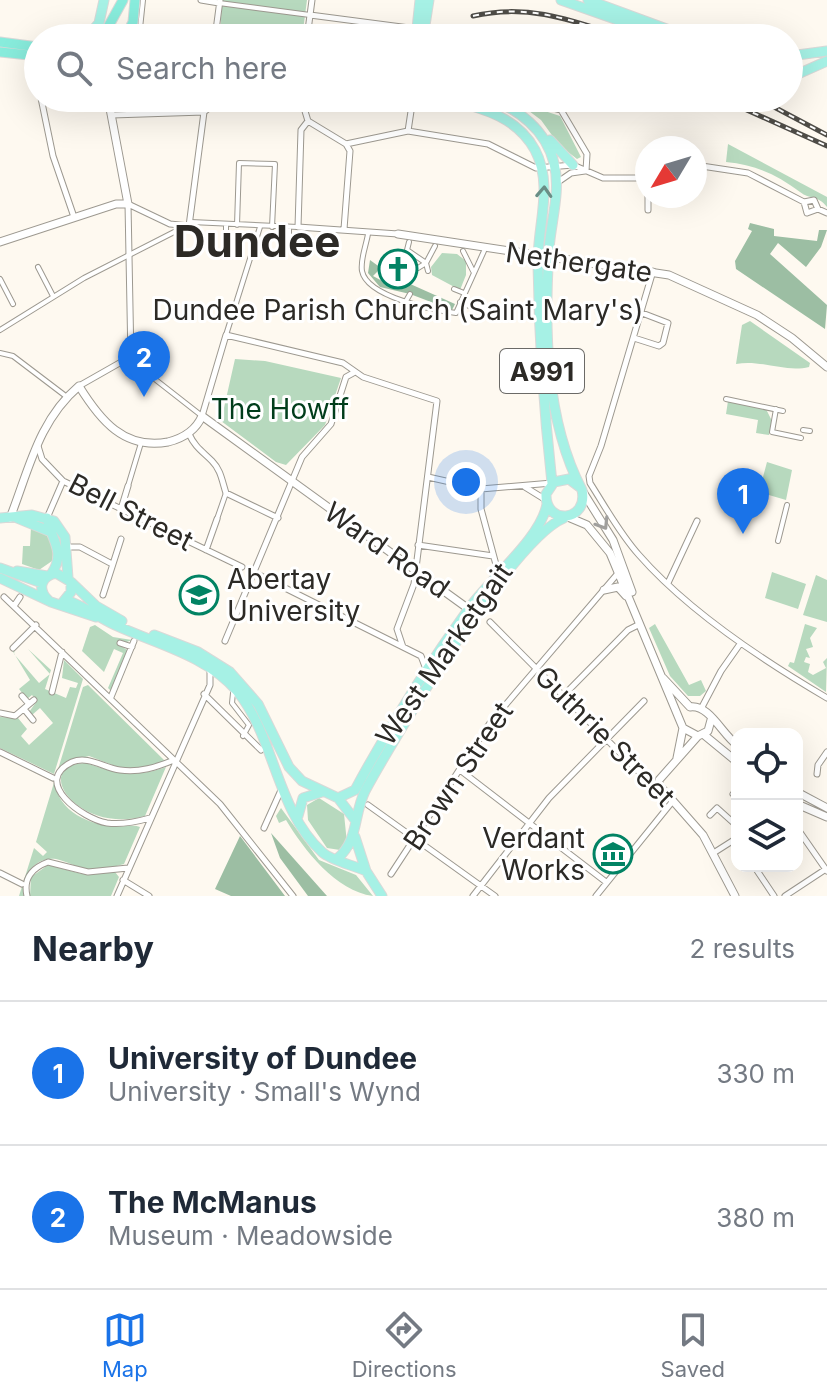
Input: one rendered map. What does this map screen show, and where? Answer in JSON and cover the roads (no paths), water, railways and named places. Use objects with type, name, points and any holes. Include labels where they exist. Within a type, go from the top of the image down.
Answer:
[{"type":"highway","points":[[132,24],[135,0]]},
{"type":"highway","points":[[110,24],[122,2]]},
{"type":"highway","points":[[116,24],[122,2]]},
{"type":"highway","points":[[0,42],[24,49]]},
{"type":"highway","points":[[0,52],[24,53]]},
{"type":"main road","points":[[98,24],[104,0]]},
{"type":"main road","points":[[419,24],[420,0]]},
{"type":"main road","points":[[422,24],[429,0]]},
{"type":"main road","points":[[561,0],[629,24]]},
{"type":"main road","points":[[588,0],[653,24]]},
{"type":"main road","points":[[803,54],[827,51]]},
{"type":"main road","points":[[803,71],[827,61]]},
{"type":"main road","name":"A991","points":[[491,112],[519,128],[543,167],[545,190],[538,245],[543,258],[552,380],[561,436],[582,489]]},
{"type":"main road","name":"A991","points":[[516,112],[535,128],[555,165],[557,183],[543,258],[542,373],[552,483]]},
{"type":"main road","points":[[535,128],[573,165]]},
{"type":"main road","points":[[535,128],[545,155],[543,167]]},
{"type":"main road","points":[[569,479],[582,489],[581,508],[567,517],[554,514],[546,502],[552,483],[569,479]]},
{"type":"main road","name":"West Marketgait","points":[[355,820],[361,799],[469,608],[535,531],[546,502]]},
{"type":"main road","points":[[9,518],[32,515],[47,518],[61,529],[70,580],[58,601]]},
{"type":"main road","name":"West Marketgait","points":[[338,798],[355,790],[430,674],[494,592],[547,528],[567,517]]},
{"type":"main road","points":[[9,518],[51,532]]},
{"type":"main road","points":[[47,518],[59,553],[42,593],[58,601]]},
{"type":"main road","points":[[5,570],[70,580],[113,618],[198,652],[230,672],[258,704],[289,767],[302,781],[338,798],[355,820],[355,837],[366,871],[382,896]]},
{"type":"main road","points":[[0,578],[208,666],[227,681],[249,710],[290,804],[323,853],[366,871]]},
{"type":"main road","points":[[298,816],[303,798],[322,792]]},
{"type":"main road","points":[[337,859],[355,837]]},
{"type":"street","points":[[140,24],[143,0]]},
{"type":"street","points":[[201,0],[359,24]]},
{"type":"street","points":[[309,24],[312,0]]},
{"type":"street","points":[[217,24],[220,1]]},
{"type":"street","points":[[44,112],[75,218]]},
{"type":"street","points":[[111,112],[128,204],[131,360]]},
{"type":"street","points":[[112,115],[160,112]]},
{"type":"street","points":[[191,222],[207,112]]},
{"type":"street","points":[[305,112],[308,121],[346,144],[350,151],[344,229]]},
{"type":"street","points":[[408,131],[410,112]]},
{"type":"street","points":[[562,112],[587,154],[586,171]]},
{"type":"street","points":[[0,330],[16,322],[18,314],[191,222],[298,227],[301,130],[308,121]]},
{"type":"street","points":[[346,144],[408,131],[488,144],[522,161],[543,167],[573,165],[603,178],[635,178]]},
{"type":"street","points":[[522,161],[530,157],[534,149]]},
{"type":"street","points":[[237,225],[239,163],[275,164],[272,227]]},
{"type":"street","points":[[707,167],[748,173],[804,202],[814,200],[818,209],[827,213]]},
{"type":"street","points":[[557,183],[571,173],[586,171]]},
{"type":"street","points":[[804,202],[807,213],[818,209]]},
{"type":"street","points":[[0,242],[116,204],[128,204],[182,228]]},
{"type":"street","points":[[226,225],[226,237]]},
{"type":"street","points":[[79,386],[105,423],[120,435],[141,443],[161,443],[189,434],[202,416],[260,227]]},
{"type":"street","points":[[253,248],[280,256],[289,247],[289,227]]},
{"type":"street","name":"Nethergate","points":[[298,227],[398,234],[524,256],[653,271],[694,284],[743,307],[827,367]]},
{"type":"street","points":[[368,234],[362,271],[369,284],[380,294],[456,314],[484,251]]},
{"type":"street","points":[[402,259],[409,242]]},
{"type":"street","points":[[524,256],[538,245]]},
{"type":"street","points":[[418,268],[426,263],[435,246]]},
{"type":"street","points":[[407,250],[426,263],[428,271]]},
{"type":"street","points":[[463,251],[473,271]]},
{"type":"street","points":[[38,267],[53,296]]},
{"type":"street","points":[[653,271],[625,369],[589,476],[637,553],[668,583],[740,644],[827,698]]},
{"type":"street","points":[[77,273],[87,284]]},
{"type":"street","points":[[0,279],[13,304]]},
{"type":"street","points":[[454,289],[464,293]]},
{"type":"street","points":[[406,301],[410,294]]},
{"type":"street","points":[[460,302],[476,309]]},
{"type":"street","points":[[634,338],[659,346],[664,340],[668,323],[642,313]]},
{"type":"street","points":[[226,335],[343,363],[355,372],[437,401],[414,584],[397,629],[403,647]]},
{"type":"street","points":[[0,353],[13,356],[67,397]]},
{"type":"street","points":[[131,360],[202,416]]},
{"type":"street","points":[[9,518],[37,441],[67,397],[109,367],[131,360]]},
{"type":"street","points":[[225,641],[302,457],[331,424],[346,377],[355,372]]},
{"type":"street","points":[[726,399],[783,411]]},
{"type":"street","points":[[776,409],[772,432],[801,438]]},
{"type":"street","name":"Ward Road","points":[[202,416],[469,608],[471,624]]},
{"type":"street","points":[[803,430],[810,431]]},
{"type":"street","points":[[189,434],[194,445],[217,468],[226,493],[206,550]]},
{"type":"street","name":"Bell Street","points":[[37,441],[42,459],[63,481],[242,567]]},
{"type":"street","points":[[121,509],[141,443]]},
{"type":"street","points":[[32,454],[42,459]]},
{"type":"street","points":[[428,477],[479,489],[552,483]]},
{"type":"street","points":[[47,518],[63,481]]},
{"type":"street","points":[[524,486],[546,502]]},
{"type":"street","points":[[479,489],[481,509],[498,572]]},
{"type":"street","points":[[582,489],[622,559],[670,704],[682,725],[731,758]]},
{"type":"street","points":[[226,493],[278,518]]},
{"type":"street","points":[[778,541],[787,505]]},
{"type":"street","points":[[567,517],[593,531],[620,571],[640,619]]},
{"type":"street","points":[[668,583],[697,521]]},
{"type":"street","points":[[102,592],[113,572],[112,564],[121,539]]},
{"type":"street","points":[[418,545],[493,556]]},
{"type":"street","points":[[66,547],[80,547],[112,564]]},
{"type":"street","name":"Brown Street","points":[[391,874],[490,723],[620,571]]},
{"type":"street","points":[[255,573],[421,656],[430,674]]},
{"type":"street","points":[[414,584],[428,579]]},
{"type":"street","points":[[604,590],[622,589],[640,619]]},
{"type":"street","points":[[4,597],[175,759],[241,828],[293,896]]},
{"type":"street","points":[[14,606],[20,597]]},
{"type":"street","points":[[563,696],[640,619]]},
{"type":"street","name":"Guthrie Street","points":[[490,622],[647,780],[659,785],[715,852],[735,896]]},
{"type":"street","points":[[13,648],[36,625]]},
{"type":"street","points":[[383,636],[397,629]]},
{"type":"street","points":[[230,631],[236,634]]},
{"type":"street","points":[[111,697],[133,644],[120,643]]},
{"type":"street","points":[[702,707],[740,644]]},
{"type":"street","points":[[52,692],[63,651]]},
{"type":"street","points":[[117,896],[210,685],[208,666]]},
{"type":"street","points":[[657,669],[673,693],[690,707],[702,707]]},
{"type":"street","points":[[210,685],[227,681]]},
{"type":"street","points":[[233,693],[232,703],[249,725],[243,736]]},
{"type":"street","points":[[204,694],[243,736],[261,750]]},
{"type":"street","points":[[22,696],[29,705],[33,720]]},
{"type":"street","points":[[473,896],[529,824],[644,701]]},
{"type":"street","points":[[0,713],[12,717],[29,705]]},
{"type":"street","points":[[677,758],[682,725],[690,707]]},
{"type":"street","points":[[702,707],[731,739]]},
{"type":"street","points":[[659,785],[677,758],[701,735],[711,720]]},
{"type":"street","points":[[0,752],[53,778]]},
{"type":"street","points":[[817,774],[818,765],[827,752]]},
{"type":"street","points":[[150,818],[109,823],[88,817],[63,798],[59,788],[60,775],[68,764],[79,760],[120,770],[140,771],[175,759]]},
{"type":"street","points":[[460,770],[606,882]]},
{"type":"street","points":[[264,828],[282,787]]},
{"type":"street","points":[[803,795],[827,808]]},
{"type":"street","points":[[596,896],[672,802]]},
{"type":"street","points":[[275,805],[290,804]]},
{"type":"street","points":[[368,805],[495,896]]},
{"type":"street","points":[[803,807],[827,817]]},
{"type":"street","points":[[710,815],[717,808],[731,821]]},
{"type":"street","points":[[785,896],[826,870],[803,837]]},
{"type":"street","points":[[715,852],[731,842]]},
{"type":"street","points":[[24,882],[35,868],[48,862],[88,872],[129,867]]},
{"type":"street","points":[[758,872],[774,896]]},
{"type":"street","points":[[0,873],[24,882]]},
{"type":"street","points":[[123,880],[149,896]]},
{"type":"street","points":[[24,882],[27,896]]},
{"type":"railway","points":[[473,16],[532,13],[582,24]]},
{"type":"railway","points":[[751,112],[827,146]]},
{"type":"railway","points":[[783,112],[827,135]]},
{"type":"place","name":"Dundee Parish Church (Saint Mary's)","points":[[398,269]]},
{"type":"place","name":"The McManus","points":[[144,397]]},
{"type":"place","name":"University of Dundee","points":[[743,534]]},
{"type":"place","name":"Abertay University","points":[[199,595]]},
{"type":"place","name":"Verdant Works","points":[[613,854]]},
{"type":"district","name":"Dundee","points":[[257,241]]},
{"type":"park label","name":"The Howff","points":[[280,409]]}]
